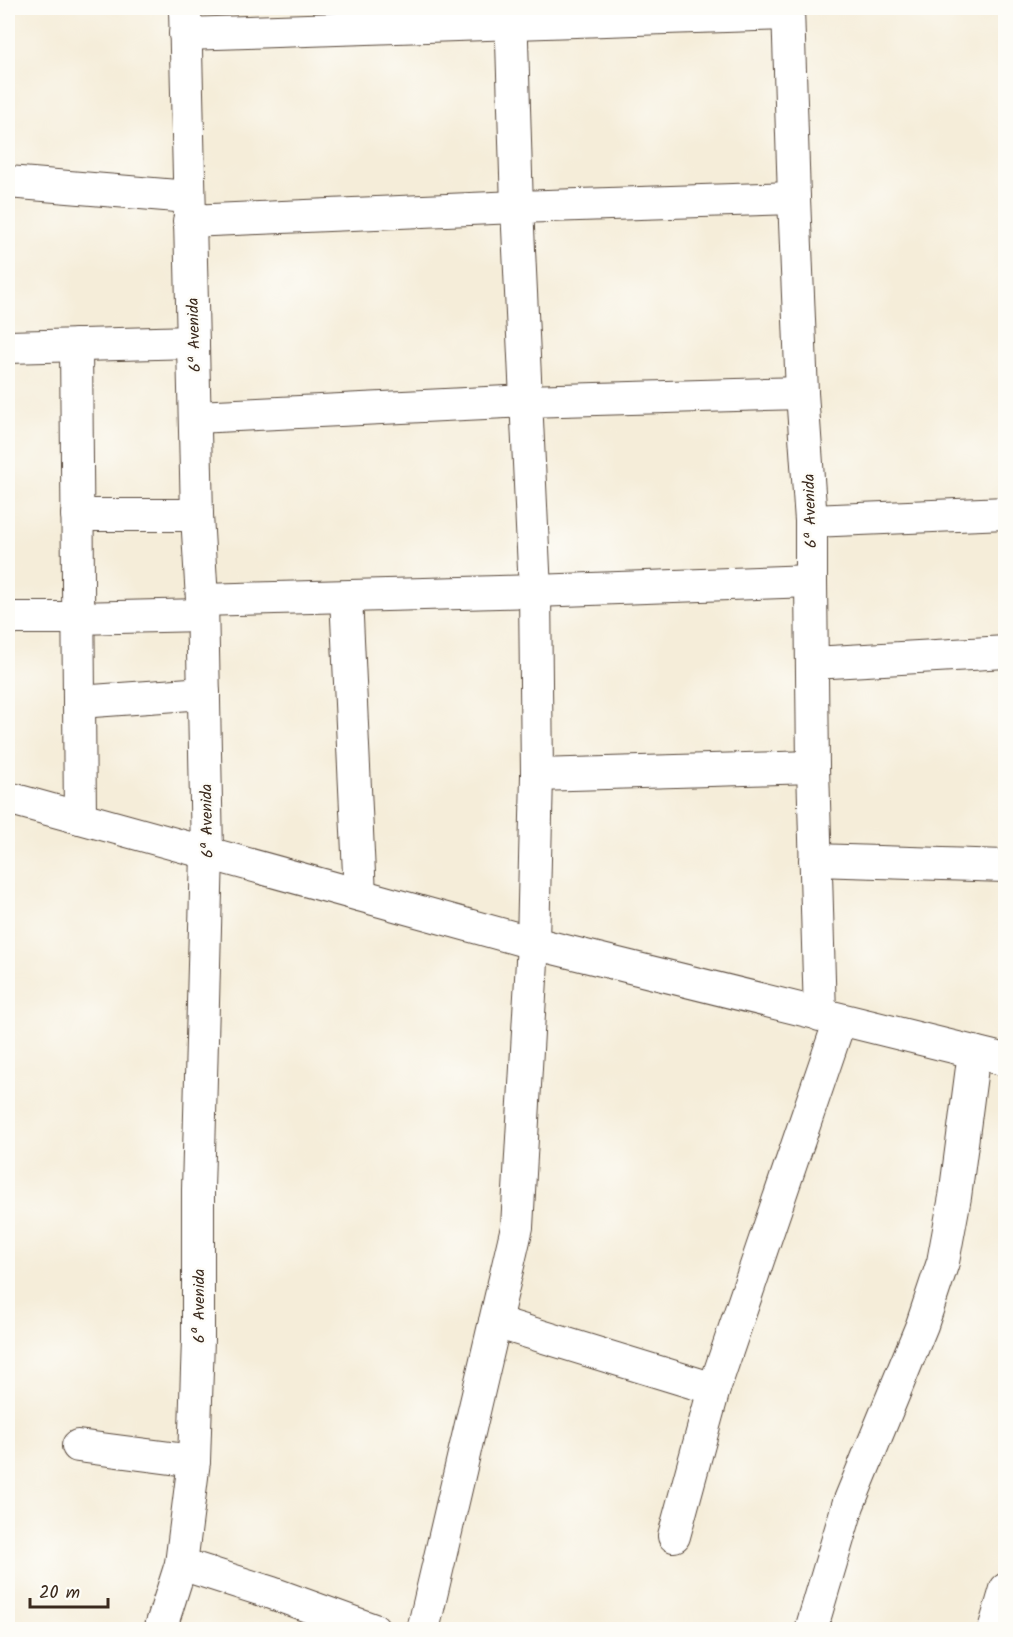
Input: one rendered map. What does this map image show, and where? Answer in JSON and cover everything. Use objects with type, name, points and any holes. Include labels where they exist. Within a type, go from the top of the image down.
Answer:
[{"type":"street","points":[[185,21],[788,11]]},
{"type":"street","name":"6ª Avenida","points":[[788,11],[802,393],[811,521],[815,860],[830,1017]]},
{"type":"street","points":[[423,1629],[517,1227],[533,943],[537,776],[535,591],[517,207],[511,15]]},
{"type":"street","name":"6ª Avenida","points":[[160,1629],[181,1564],[194,1461],[207,853],[185,21]]},
{"type":"street","points":[[8,182],[189,209],[517,207],[794,198]]},
{"type":"street","points":[[8,346],[193,342]]},
{"type":"street","points":[[76,345],[80,818]]},
{"type":"street","points":[[196,417],[526,401],[802,393]]},
{"type":"street","points":[[811,521],[1005,513]]},
{"type":"street","points":[[77,515],[197,515]]},
{"type":"street","points":[[8,618],[77,618],[346,597],[810,581]]},
{"type":"street","points":[[346,597],[360,896]]},
{"type":"street","points":[[813,663],[1005,652]]},
{"type":"street","points":[[79,702],[204,693]]},
{"type":"street","points":[[537,776],[813,767]]},
{"type":"street","points":[[8,798],[533,943],[1005,1060]]},
{"type":"street","points":[[815,860],[1005,866]]},
{"type":"street","points":[[674,1536],[714,1389],[830,1017]]},
{"type":"street","points":[[811,1629],[848,1505],[922,1325],[943,1262],[956,1197],[974,1052]]},
{"type":"street","points":[[495,1322],[714,1389]]},
{"type":"street","points":[[78,1446],[194,1461]]},
{"type":"street","points":[[181,1564],[374,1629]]},
{"type":"street","points":[[994,1629],[1005,1589]]}]
